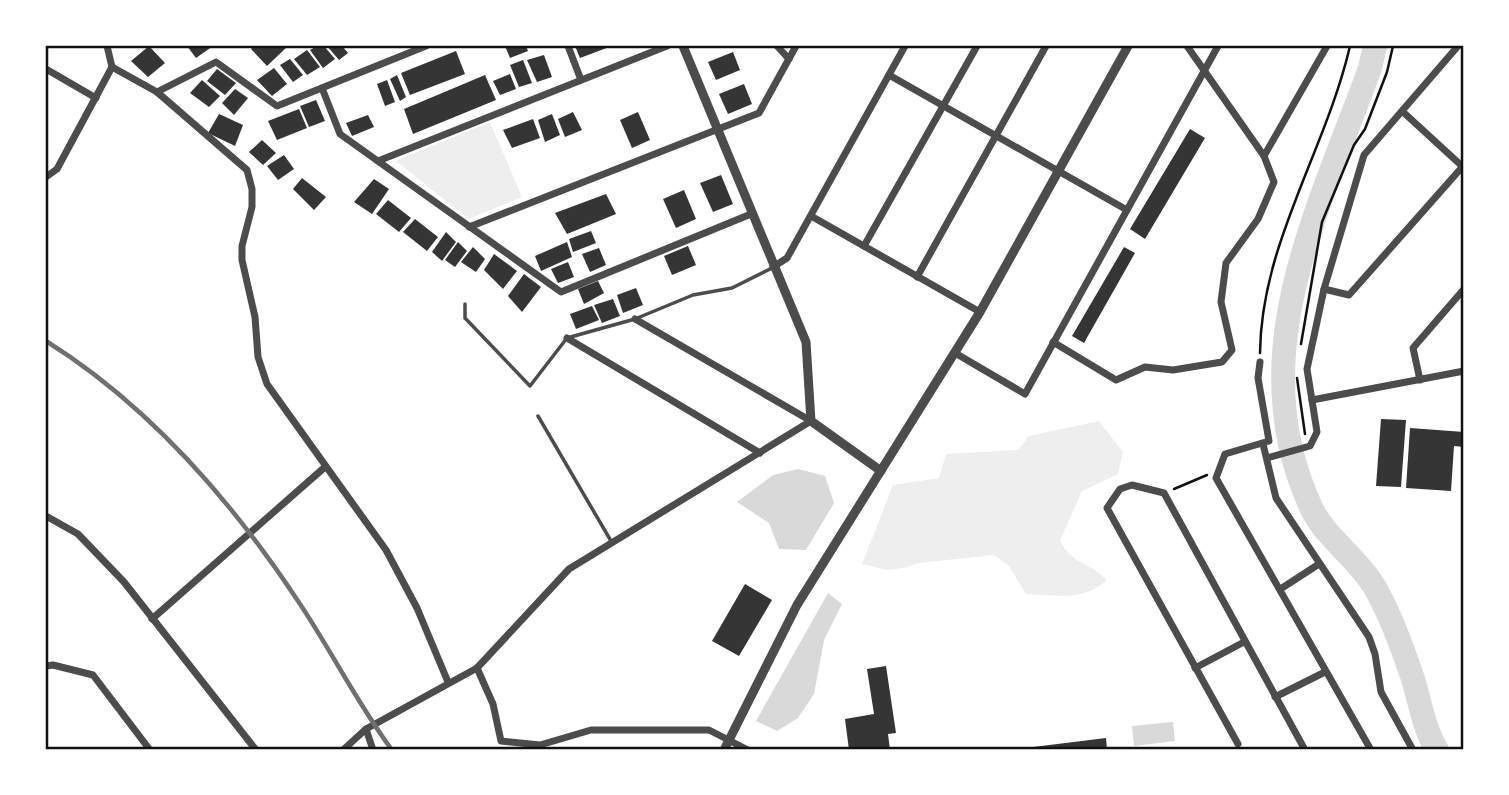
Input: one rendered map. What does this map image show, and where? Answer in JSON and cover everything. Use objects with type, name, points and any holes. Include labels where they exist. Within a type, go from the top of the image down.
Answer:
[{"type":"street","points":[[46,177],[57,169],[112,67],[107,46]]},
{"type":"street","points":[[157,92],[216,62],[277,106],[426,46]]},
{"type":"street","points":[[568,46],[581,80]]},
{"type":"street","points":[[378,161],[667,46]]},
{"type":"street","points":[[683,46],[806,342],[811,421]]},
{"type":"street","points":[[777,46],[789,59]]},
{"type":"street","points":[[469,227],[759,113],[796,46]]},
{"type":"street","points":[[773,267],[787,258],[905,46]]},
{"type":"street","points":[[864,246],[977,46]]},
{"type":"street","points":[[917,277],[1046,46]]},
{"type":"street","points":[[725,745],[797,605],[980,312],[1128,46]]},
{"type":"street","points":[[1054,342],[1116,380],[1145,367],[1173,370],[1222,362],[1232,350],[1221,302],[1226,263],[1258,219],[1274,182],[1264,156],[1187,46]]},
{"type":"street","points":[[955,353],[1025,394],[1218,46]]},
{"type":"street","points":[[1264,156],[1327,46]]},
{"type":"street","points":[[1267,458],[1310,446],[1317,432],[1307,369],[1324,289],[1364,155],[1458,46]]},
{"type":"street","points":[[112,67],[157,92],[247,170],[252,189],[252,208],[242,246],[242,260],[255,317],[258,357],[267,384],[386,550],[417,608],[447,682]]},
{"type":"street","points":[[46,69],[96,98]]},
{"type":"street","points":[[889,75],[1127,210]]},
{"type":"street","points":[[322,88],[340,134],[561,292],[751,214]]},
{"type":"street","points":[[1324,289],[1349,295],[1463,166],[1402,111]]},
{"type":"street","points":[[811,216],[980,312]]},
{"type":"street","points":[[1420,380],[1413,348],[1464,289]]},
{"type":"street","points":[[635,319],[811,421],[881,471]]},
{"type":"street","points":[[567,338],[760,453]]},
{"type":"street","points":[[1259,362],[1258,378],[1269,441],[1226,454],[1216,478],[1282,588],[1325,672],[1371,750]]},
{"type":"street","points":[[1312,400],[1464,371]]},
{"type":"street","points":[[343,750],[366,729],[447,682],[477,668],[569,569],[811,421]]},
{"type":"street","points":[[1262,444],[1276,498],[1368,637],[1375,654],[1381,692],[1413,750]]},
{"type":"street","points":[[152,620],[325,467]]},
{"type":"street","points":[[1238,744],[1107,509],[1120,489],[1132,485],[1164,493],[1305,750]]},
{"type":"street","points":[[46,516],[78,534],[124,582],[256,750]]},
{"type":"street","points":[[1282,588],[1319,564]]},
{"type":"street","points":[[1195,668],[1244,642]]},
{"type":"street","points":[[46,666],[53,664],[93,675],[150,750]]},
{"type":"street","points":[[477,668],[493,704],[501,741],[540,745],[591,730],[709,730],[725,745],[748,750]]},
{"type":"street","points":[[1275,697],[1325,672]]},
{"type":"street","points":[[366,729],[373,750]]},
{"type":"lane","points":[[465,304],[465,318],[530,386],[567,338],[635,319],[693,295],[733,288],[773,267]]},
{"type":"lane","points":[[538,416],[612,543]]},
{"type":"path","points":[[1259,362],[1268,281],[1275,268],[1301,180],[1338,87],[1350,46]]},
{"type":"path","points":[[1164,493],[1207,475],[1216,478]]},
{"type":"shaded area","points":[[490,122],[522,197],[469,219],[396,161]]},
{"type":"shaded area","points":[[1099,421],[1123,452],[1118,474],[1082,491],[1060,541],[1071,555],[1107,580],[1098,587],[1069,596],[1026,594],[1009,566],[994,555],[918,563],[887,570],[862,564],[893,485],[939,478],[946,454],[1018,450],[1029,436]]},
{"type":"shaded area","points":[[798,469],[825,476],[834,503],[806,550],[779,549],[769,523],[737,502],[773,475]]},
{"type":"shaded area","points":[[828,593],[842,604],[824,640],[814,694],[798,718],[777,731],[756,721]]},
{"type":"shaded area","points":[[1173,722],[1175,741],[1134,746],[1132,726]]},
{"type":"building","points":[[149,46],[165,63],[148,77],[131,61]]},
{"type":"building","points":[[187,46],[213,46],[196,58]]},
{"type":"building","points":[[254,46],[287,47],[267,66],[251,49]]},
{"type":"building","points":[[324,46],[335,59],[323,68],[310,50]]},
{"type":"building","points":[[327,46],[342,46],[348,53],[339,60]]},
{"type":"building","points":[[505,46],[526,46],[528,51],[510,58]]},
{"type":"building","points":[[575,46],[612,46],[580,58]]},
{"type":"building","points":[[307,50],[320,67],[307,75],[294,59]]},
{"type":"building","points":[[456,51],[465,74],[410,95],[401,73]]},
{"type":"building","points":[[733,52],[740,70],[716,80],[708,62]]},
{"type":"building","points":[[544,55],[552,77],[537,82],[527,60]]},
{"type":"building","points":[[290,59],[303,75],[293,82],[280,65]]},
{"type":"building","points":[[523,60],[532,83],[519,87],[510,65]]},
{"type":"building","points":[[274,68],[287,84],[272,96],[257,80]]},
{"type":"building","points":[[217,69],[236,83],[225,95],[207,81]]},
{"type":"building","points":[[510,74],[516,89],[500,95],[493,81]]},
{"type":"building","points":[[397,75],[406,97],[400,101],[390,79]]},
{"type":"building","points":[[485,75],[496,100],[413,134],[404,109]]},
{"type":"building","points":[[202,80],[220,96],[209,107],[190,93]]},
{"type":"building","points":[[387,80],[395,102],[385,106],[377,84]]},
{"type":"building","points":[[744,84],[752,104],[728,114],[719,94]]},
{"type":"building","points":[[235,89],[248,98],[234,115],[222,103]]},
{"type":"building","points":[[316,100],[325,121],[309,127],[300,106]]},
{"type":"building","points":[[299,109],[307,128],[277,140],[268,121]]},
{"type":"building","points":[[573,112],[582,130],[565,137],[558,119]]},
{"type":"building","points":[[638,112],[650,140],[632,148],[620,120]]},
{"type":"building","points":[[219,114],[243,125],[235,146],[208,133]]},
{"type":"building","points":[[552,114],[560,135],[545,142],[538,120]]},
{"type":"building","points":[[368,115],[374,127],[352,136],[346,123]]},
{"type":"building","points":[[533,119],[540,138],[512,148],[503,130]]},
{"type":"building","points":[[1190,129],[1205,138],[1145,239],[1130,229]]},
{"type":"building","points":[[262,140],[276,153],[263,165],[249,152]]},
{"type":"building","points":[[284,155],[294,169],[278,180],[267,166]]},
{"type":"building","points":[[721,175],[733,204],[713,212],[700,183]]},
{"type":"building","points":[[302,178],[326,197],[314,210],[293,189]]},
{"type":"building","points":[[374,179],[389,189],[372,214],[354,202]]},
{"type":"building","points":[[684,190],[696,219],[676,228],[663,199]]},
{"type":"building","points":[[606,194],[616,214],[567,234],[555,213]]},
{"type":"building","points":[[388,200],[411,218],[399,232],[376,214]]},
{"type":"building","points":[[415,219],[438,237],[427,251],[403,232]]},
{"type":"building","points":[[591,231],[596,243],[573,252],[569,239]]},
{"type":"building","points":[[446,232],[456,242],[442,261],[432,252]]},
{"type":"building","points":[[458,242],[467,251],[455,267],[445,260]]},
{"type":"building","points":[[567,242],[572,257],[541,271],[535,256]]},
{"type":"building","points":[[688,246],[696,265],[672,275],[664,256]]},
{"type":"building","points":[[473,247],[485,259],[476,272],[461,262]]},
{"type":"building","points":[[1124,247],[1135,253],[1084,343],[1072,336]]},
{"type":"building","points":[[599,248],[606,265],[590,272],[582,254]]},
{"type":"building","points":[[494,254],[517,271],[503,289],[484,270]]},
{"type":"building","points":[[568,262],[574,277],[558,283],[551,269]]},
{"type":"building","points":[[524,274],[541,287],[522,312],[508,296]]},
{"type":"building","points":[[598,281],[604,293],[584,304],[578,289]]},
{"type":"building","points":[[636,288],[643,305],[623,313],[617,295]]},
{"type":"building","points":[[613,299],[620,316],[602,323],[594,305]]},
{"type":"building","points":[[592,306],[599,320],[576,329],[570,314]]},
{"type":"building","points":[[1381,419],[1406,420],[1401,487],[1376,486]]},
{"type":"building","points":[[1410,428],[1464,432],[1464,447],[1454,446],[1451,491],[1406,488]]},
{"type":"building","points":[[745,584],[772,600],[739,656],[712,641]]},
{"type":"building","points":[[886,666],[896,733],[888,734],[890,750],[849,750],[845,719],[874,714],[867,669]]},
{"type":"building","points":[[1106,738],[1107,750],[1025,750],[1025,748]]},
{"type":"waterway","points":[[1375,46],[1370,68],[1310,230],[1295,285],[1285,340],[1283,395],[1291,451],[1311,507],[1324,528],[1359,566],[1380,597],[1391,619],[1437,750]]},
{"type":"railway","points":[[46,341],[120,395],[154,425],[216,491],[298,601],[392,750]]}]
